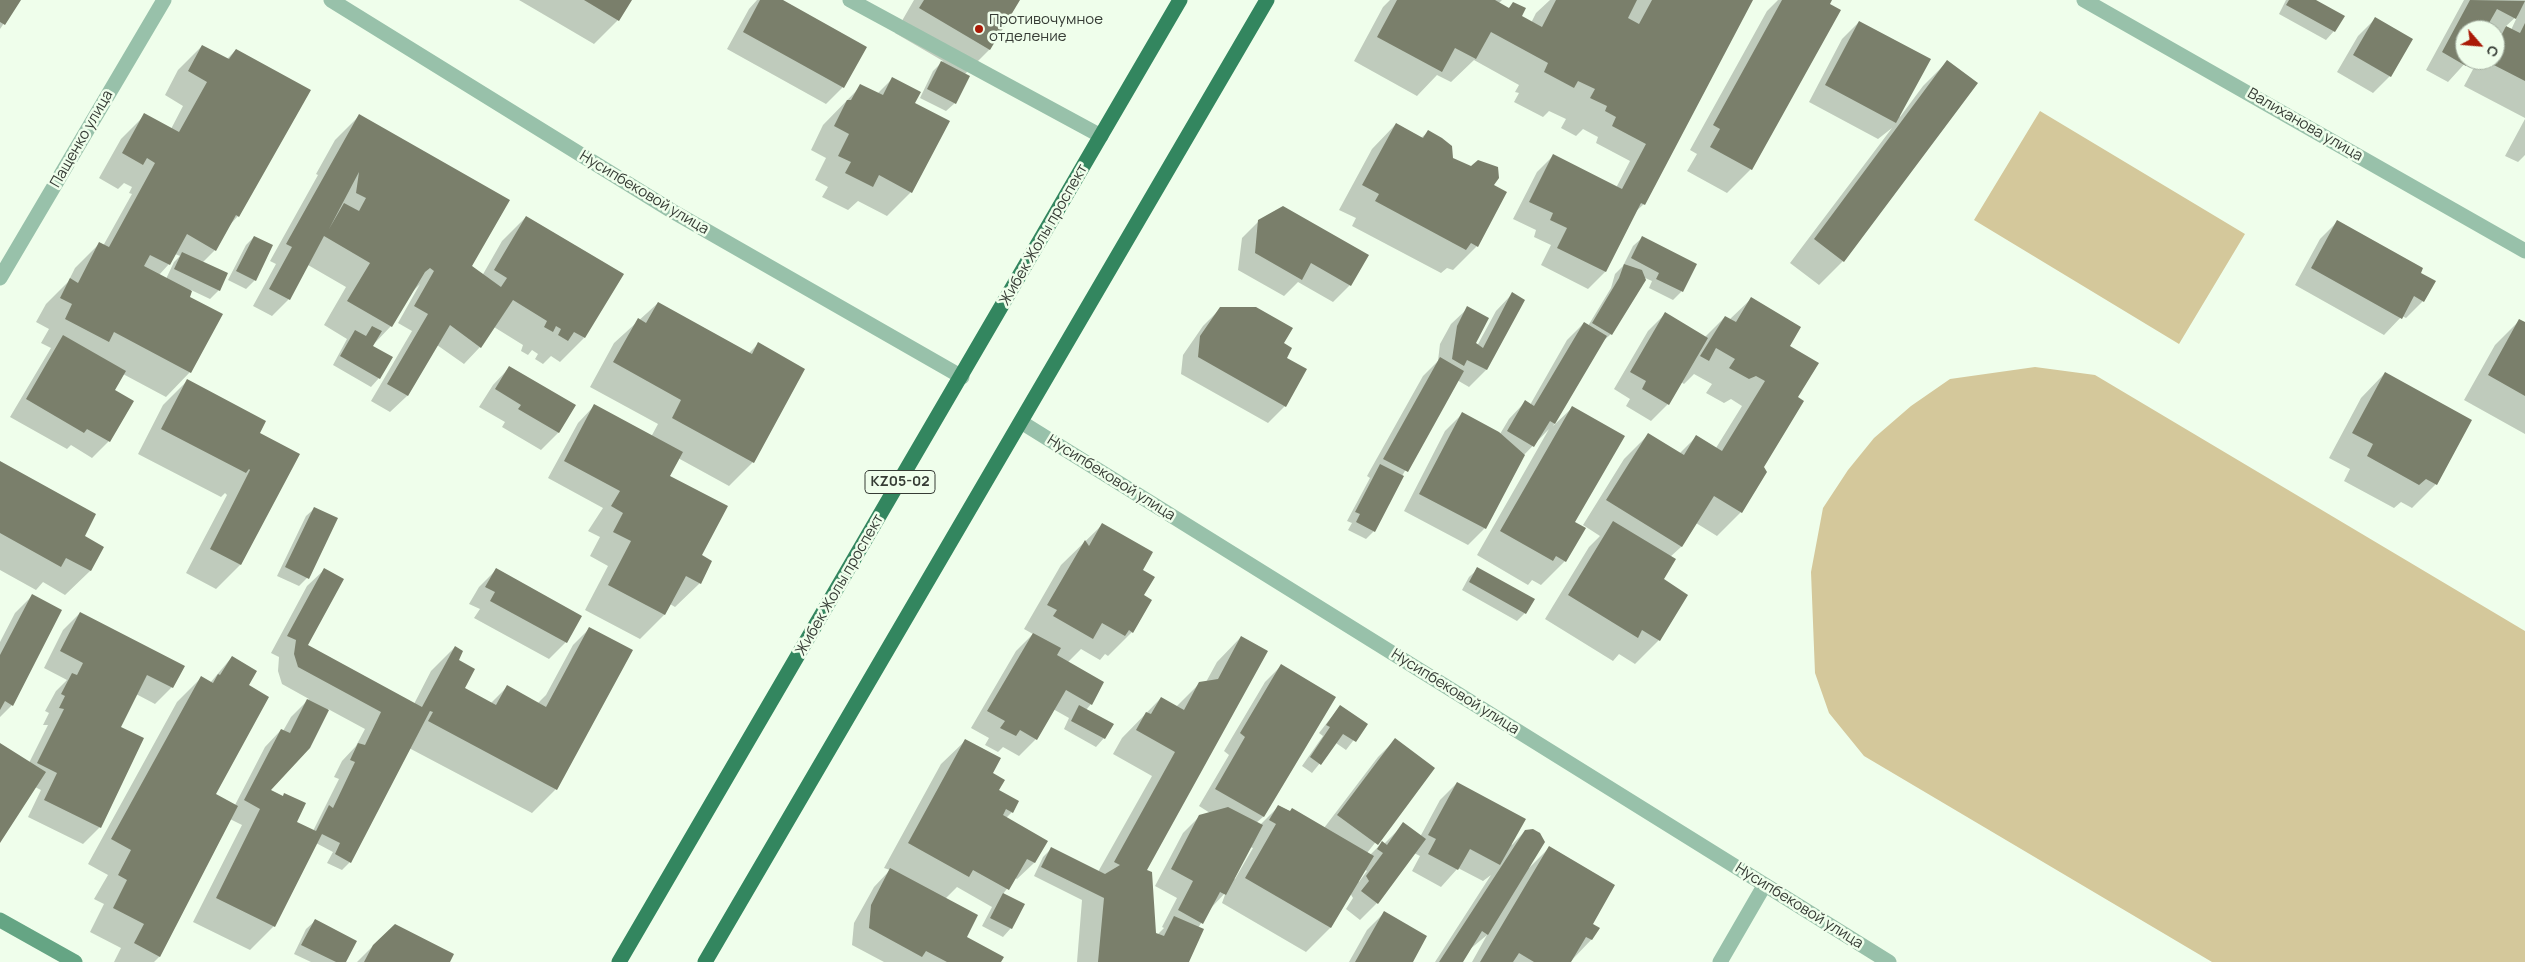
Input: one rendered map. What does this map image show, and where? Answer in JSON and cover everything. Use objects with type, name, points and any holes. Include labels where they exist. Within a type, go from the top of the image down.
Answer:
[{"type":"highway","name":"Жибек Жолы проспект","points":[[619,962],[962,377],[1180,0]]},
{"type":"highway","points":[[705,962],[1267,0]]},
{"type":"main road","points":[[0,920],[75,962]]},
{"type":"street","name":"Пащенко улица","points":[[0,278],[164,0]]},
{"type":"street","name":"Нусипбековой улица","points":[[331,0],[672,211],[962,377]]},
{"type":"street","points":[[850,0],[1101,136]]},
{"type":"street","name":"Валиханова улица","points":[[2084,0],[2525,251]]},
{"type":"street","name":"Нусипбековой улица","points":[[1021,422],[1889,962]]},
{"type":"street","points":[[1720,962],[1764,886]]},
{"type":"shaded area","points":[[2040,111],[2245,234],[2179,344],[1974,220]]},
{"type":"shaded area","points":[[2035,367],[2095,375],[2525,631],[2525,962],[2212,962],[1864,756],[1829,713],[1815,673],[1811,572],[1823,508],[1848,470],[1874,438],[1911,406],[1950,379]]},
{"type":"building","points":[[0,0],[21,0],[5,25],[0,22]]},
{"type":"building","points":[[584,0],[632,0],[619,21]]},
{"type":"building","points":[[760,0],[783,0],[867,47],[844,88],[743,32]]},
{"type":"building","name":"Противочумное отделение","points":[[924,0],[1020,0],[990,50],[919,8]]},
{"type":"building","points":[[1397,0],[1495,0],[1509,8],[1513,2],[1526,8],[1522,16],[1542,27],[1556,0],[1637,0],[1628,18],[1639,24],[1652,0],[1753,0],[1645,205],[1641,203],[1606,272],[1557,248],[1567,228],[1550,220],[1553,213],[1529,202],[1553,154],[1622,189],[1646,144],[1612,126],[1616,117],[1605,111],[1607,106],[1590,98],[1595,89],[1578,81],[1574,88],[1544,72],[1548,63],[1491,32],[1476,59],[1455,48],[1442,72],[1377,37]]},
{"type":"building","points":[[1782,0],[1832,0],[1830,4],[1841,10],[1752,170],[1710,147],[1720,129],[1713,125]]},
{"type":"building","points":[[2289,0],[2316,0],[2345,16],[2335,32],[2286,5]]},
{"type":"building","points":[[2470,0],[2525,1],[2516,19],[2497,9],[2491,20],[2459,20]]},
{"type":"building","points":[[2375,17],[2413,39],[2391,77],[2353,55]]},
{"type":"building","points":[[1859,21],[1931,59],[1896,123],[1825,85]]},
{"type":"building","points":[[2525,23],[2525,81],[2504,70],[2505,28],[2506,26],[2520,33]]},
{"type":"building","points":[[2455,28],[2455,60],[2442,52]]},
{"type":"building","points":[[202,45],[229,59],[236,49],[311,90],[239,217],[236,215],[216,251],[187,234],[170,265],[150,255],[144,266],[192,291],[190,297],[223,314],[191,373],[114,332],[109,342],[65,319],[72,304],[60,298],[70,278],[78,283],[99,242],[109,247],[155,163],[147,158],[143,165],[122,153],[144,113],[179,132],[207,82],[188,71]]},
{"type":"building","points":[[1947,60],[1978,83],[1844,262],[1814,239]]},
{"type":"building","points":[[941,61],[970,76],[956,104],[927,89]]},
{"type":"building","points":[[892,77],[921,92],[915,103],[950,121],[912,193],[879,175],[873,187],[845,173],[851,162],[838,156],[849,134],[834,126],[847,100],[851,100],[860,84],[883,95]]},
{"type":"building","points":[[359,114],[510,200],[472,266],[501,287],[507,278],[494,270],[526,216],[624,274],[585,338],[574,332],[568,341],[558,335],[561,329],[556,326],[553,332],[544,327],[547,321],[513,300],[481,348],[450,325],[408,396],[387,384],[428,314],[414,306],[434,271],[430,268],[425,272],[392,327],[347,301],[370,263],[324,236],[290,300],[269,289],[292,247],[286,244]],"holes":[[[359,172],[356,193],[366,198],[359,211],[344,203],[329,229]]]},
{"type":"building","points":[[1396,123],[1423,138],[1428,130],[1442,138],[1452,146],[1453,158],[1471,166],[1478,160],[1498,167],[1499,178],[1494,185],[1507,192],[1478,247],[1471,243],[1466,250],[1375,201],[1379,194],[1362,185]]},
{"type":"building","points":[[1283,206],[1369,255],[1351,286],[1311,263],[1302,280],[1255,253],[1258,220]]},
{"type":"building","points":[[2337,220],[2423,268],[2421,273],[2436,281],[2424,302],[2414,296],[2402,319],[2311,268]]},
{"type":"building","points":[[254,236],[273,245],[256,281],[236,271]]},
{"type":"building","points":[[1642,236],[1697,264],[1683,292],[1656,279],[1659,273],[1631,258]]},
{"type":"building","points":[[182,252],[228,273],[220,291],[174,269]]},
{"type":"building","points":[[1624,264],[1642,270],[1646,280],[1612,335],[1592,323],[1619,278]]},
{"type":"building","points":[[1512,292],[1525,300],[1487,370],[1467,360],[1464,366],[1452,359],[1457,326],[1467,306],[1489,318],[1476,343],[1483,348]]},
{"type":"building","points":[[1751,297],[1801,327],[1790,346],[1819,363],[1798,397],[1804,401],[1764,467],[1767,472],[1742,513],[1714,496],[1682,547],[1606,500],[1648,433],[1684,455],[1696,435],[1722,451],[1765,381],[1756,376],[1749,379],[1729,368],[1735,359],[1716,348],[1709,361],[1700,356],[1725,316],[1736,322]]},
{"type":"building","points":[[658,302],[752,354],[758,342],[805,369],[754,463],[672,418],[681,400],[613,362],[638,318],[646,323]]},
{"type":"building","points":[[1220,307],[1256,307],[1293,328],[1284,343],[1292,348],[1287,358],[1307,369],[1286,407],[1198,357],[1200,336]]},
{"type":"building","points":[[1665,312],[1708,338],[1669,405],[1642,389],[1646,381],[1630,372]]},
{"type":"building","points":[[2519,319],[2525,322],[2525,396],[2488,375]]},
{"type":"building","points":[[1584,322],[1607,336],[1555,424],[1550,421],[1534,447],[1507,431],[1525,400],[1534,406]]},
{"type":"building","points":[[372,326],[382,331],[373,346],[393,357],[380,379],[340,356],[355,330],[366,336]]},
{"type":"building","points":[[63,335],[126,371],[115,390],[134,401],[110,442],[87,429],[84,433],[26,399]]},
{"type":"building","points":[[1440,357],[1464,371],[1408,472],[1383,459]]},
{"type":"building","points":[[509,366],[576,405],[559,433],[518,409],[521,405],[495,389]]},
{"type":"building","points":[[2385,372],[2472,420],[2437,485],[2426,479],[2419,485],[2367,456],[2373,444],[2352,433]]},
{"type":"building","points":[[187,379],[266,421],[260,433],[300,454],[241,565],[210,549],[250,470],[246,473],[161,429]]},
{"type":"building","points":[[594,404],[683,452],[670,476],[728,506],[702,555],[712,561],[701,584],[686,576],[665,615],[608,585],[631,541],[613,532],[623,513],[611,506],[620,491],[564,461]]},
{"type":"building","points":[[1572,406],[1625,436],[1575,522],[1586,528],[1566,562],[1556,556],[1553,561],[1500,531]]},
{"type":"building","points":[[1462,412],[1499,432],[1525,455],[1486,529],[1419,494]]},
{"type":"building","points":[[0,461],[96,514],[85,536],[104,547],[91,571],[66,558],[61,567],[0,533]]},
{"type":"building","points":[[1380,464],[1404,476],[1375,532],[1356,522],[1360,514],[1355,512]]},
{"type":"building","points":[[314,507],[338,518],[309,579],[285,567]]},
{"type":"building","points":[[1613,521],[1676,559],[1664,579],[1688,595],[1660,641],[1642,630],[1638,638],[1568,595]]},
{"type":"building","points":[[1102,523],[1153,552],[1143,570],[1155,577],[1144,595],[1152,600],[1133,633],[1129,630],[1125,636],[1102,623],[1093,639],[1053,616],[1057,610],[1047,605],[1085,540],[1089,546]]},
{"type":"building","points":[[1477,567],[1535,599],[1526,614],[1469,582]]},
{"type":"building","points":[[324,568],[344,579],[308,645],[422,707],[455,646],[463,651],[459,660],[475,669],[465,688],[496,705],[507,685],[546,707],[589,627],[633,650],[557,790],[428,721],[433,712],[430,711],[351,863],[335,854],[340,843],[322,834],[275,927],[216,898],[260,809],[244,800],[281,729],[290,733],[307,699],[329,710],[310,748],[271,790],[283,796],[284,793],[306,803],[297,822],[316,831],[329,805],[333,808],[355,762],[350,760],[358,743],[365,745],[381,712],[298,667],[294,654],[296,640],[287,636]]},
{"type":"building","points":[[496,568],[582,616],[567,643],[490,601],[495,592],[485,587]]},
{"type":"building","points":[[32,594],[62,610],[13,706],[5,701],[0,710],[0,655]]},
{"type":"building","points":[[80,612],[185,666],[173,688],[147,675],[121,727],[144,738],[101,828],[44,800],[57,773],[37,763],[64,709],[59,708],[65,696],[61,694],[72,673],[77,675],[83,663],[60,651]]},
{"type":"building","points":[[1033,633],[1061,648],[1057,655],[1104,682],[1092,705],[1066,690],[1037,740],[1020,730],[1016,736],[1000,728],[1005,721],[987,711]]},
{"type":"building","points":[[1241,636],[1268,651],[1147,870],[1152,872],[1156,933],[1164,936],[1174,916],[1204,929],[1189,962],[1098,962],[1104,898],[1041,867],[1051,847],[1105,874],[1120,865],[1114,862],[1175,752],[1136,730],[1146,712],[1151,714],[1161,697],[1184,710],[1199,682],[1218,679]]},
{"type":"building","points":[[232,656],[257,671],[249,685],[269,697],[216,794],[238,806],[160,957],[134,943],[144,924],[113,908],[127,880],[118,875],[131,850],[111,839],[201,676],[213,683]]},
{"type":"building","points":[[1281,664],[1336,697],[1264,817],[1215,789],[1245,737],[1240,733]]},
{"type":"building","points":[[1079,705],[1114,724],[1105,739],[1071,721]]},
{"type":"building","points":[[1340,705],[1368,724],[1356,742],[1343,734],[1321,765],[1310,757],[1330,727],[1326,725]]},
{"type":"building","points":[[1395,738],[1435,768],[1378,845],[1337,815]]},
{"type":"building","points":[[965,739],[1001,758],[993,773],[1005,780],[999,790],[1019,801],[1013,813],[1006,809],[1003,815],[1048,841],[1035,863],[1027,859],[1009,890],[973,870],[969,877],[908,843]]},
{"type":"building","points":[[0,743],[46,772],[0,843]]},
{"type":"building","points":[[1457,782],[1526,819],[1500,865],[1470,849],[1458,870],[1428,854],[1436,839],[1428,835]]},
{"type":"building","points":[[1278,805],[1290,811],[1292,808],[1374,856],[1331,928],[1245,878],[1276,824],[1269,820]]},
{"type":"building","points":[[1228,807],[1263,825],[1226,895],[1220,892],[1203,924],[1178,910],[1193,881],[1171,869],[1199,815]]},
{"type":"building","points":[[1403,822],[1426,839],[1378,904],[1361,891],[1369,881],[1366,876],[1383,853],[1377,849],[1382,841],[1387,845]]},
{"type":"building","points":[[1533,829],[1540,833],[1545,842],[1488,935],[1482,931],[1463,962],[1439,962],[1525,830]]},
{"type":"building","points":[[1549,846],[1615,885],[1593,924],[1600,928],[1592,940],[1586,937],[1571,962],[1534,962],[1519,953],[1513,962],[1480,962]]},
{"type":"building","points":[[890,868],[978,915],[967,937],[1004,957],[1001,962],[947,962],[926,951],[922,957],[869,928],[871,905]]},
{"type":"building","points":[[1003,893],[1025,904],[1012,929],[990,918]]},
{"type":"building","points":[[1384,911],[1427,936],[1413,962],[1355,962]]},
{"type":"building","points":[[315,919],[357,941],[346,962],[336,962],[301,945]]},
{"type":"building","points":[[395,924],[454,954],[450,962],[364,962],[373,945]]},
{"type":"place","name":"Противочумное отделение","points":[[979,29]]}]
